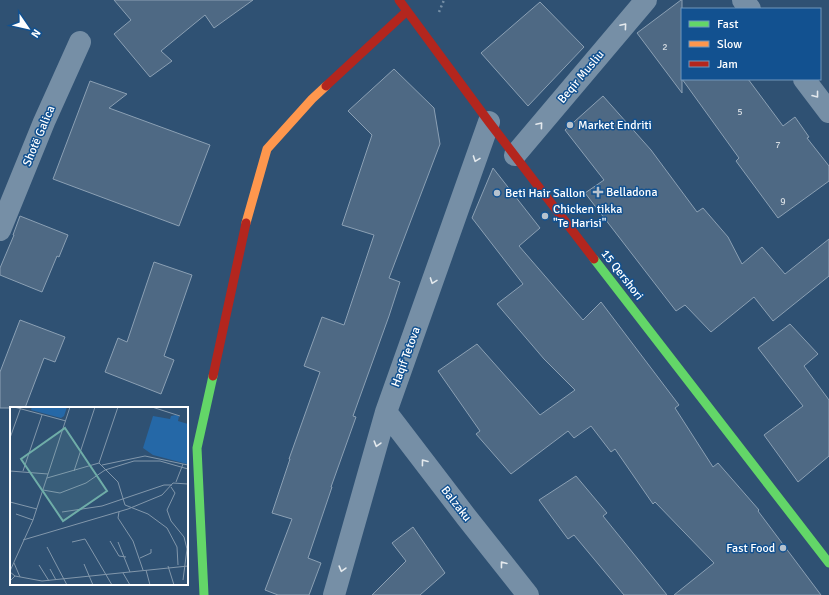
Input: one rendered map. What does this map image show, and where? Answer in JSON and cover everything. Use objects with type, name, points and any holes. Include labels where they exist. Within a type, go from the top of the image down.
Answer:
[{"type":"street","name":"15 Qershori","points":[[399,0],[489,122],[829,563]]},
{"type":"street","name":"Beqir Musliu","points":[[515,155],[646,0]]},
{"type":"street","points":[[743,0],[749,8]]},
{"type":"street","points":[[204,595],[197,448],[246,222],[267,149],[312,99],[407,11]]},
{"type":"street","name":"Shotë Galica","points":[[0,230],[44,122],[80,42]]},
{"type":"street","points":[[805,80],[829,112]]},
{"type":"street","name":"Haqif Tetova","points":[[334,595],[386,412],[489,122]]},
{"type":"street","name":"Balzaku","points":[[386,412],[528,595]]},
{"type":"building","points":[[114,0],[253,0],[214,28],[205,15],[161,51],[172,61],[150,77],[114,34],[131,20]]},
{"type":"building","points":[[682,0],[682,93],[637,33]]},
{"type":"building","points":[[540,2],[584,47],[528,106],[481,53]]},
{"type":"building","points":[[394,69],[434,108],[440,144],[389,278],[400,282],[353,416],[356,417],[308,558],[321,563],[309,595],[278,595],[265,590],[292,519],[272,513],[289,459],[320,372],[304,366],[322,317],[344,325],[374,235],[342,225],[372,135],[348,111]]},
{"type":"building","points":[[683,80],[749,80],[783,126],[795,117],[809,137],[807,138],[829,166],[829,181],[778,218],[736,161],[739,158]]},
{"type":"building","points":[[90,81],[127,94],[109,108],[210,145],[179,226],[53,179]]},
{"type":"building","points":[[603,96],[651,150],[697,212],[703,208],[728,237],[742,264],[762,247],[785,274],[829,239],[829,276],[773,321],[754,297],[711,332],[685,305],[676,311],[585,193],[604,180],[565,130]]},
{"type":"building","points":[[493,168],[540,228],[519,246],[583,320],[601,302],[679,405],[675,408],[713,467],[718,463],[759,510],[758,511],[821,595],[674,595],[714,563],[655,502],[653,504],[615,449],[611,452],[591,426],[574,438],[568,431],[511,474],[476,434],[480,431],[438,371],[477,344],[540,415],[575,390],[544,359],[497,304],[523,284],[472,218]]},
{"type":"building","points":[[20,216],[68,235],[59,257],[57,256],[42,292],[0,275],[0,268],[14,235]]},
{"type":"building","points":[[154,262],[192,275],[164,356],[174,360],[161,394],[105,372],[118,338],[127,342]]},
{"type":"building","points":[[20,320],[65,337],[55,362],[44,358],[25,407],[0,408],[0,372]]},
{"type":"building","points":[[790,324],[818,354],[804,366],[829,400],[829,456],[798,482],[764,435],[803,406],[758,348]]},
{"type":"building","points":[[576,476],[607,513],[603,516],[667,595],[624,595],[574,535],[568,539],[539,500]]},
{"type":"building","points":[[413,527],[445,573],[420,595],[372,595],[406,561],[392,543]]},
{"type":"traffic: fast","points":[[594,259],[829,563]]},
{"type":"traffic: fast","points":[[204,595],[197,448],[213,376]]},
{"type":"traffic: slow","points":[[246,223],[267,149],[312,99],[326,86]]},
{"type":"traffic: jam","points":[[399,0],[489,122],[594,259]]},
{"type":"traffic: jam","points":[[326,86],[407,11]]},
{"type":"traffic: jam","points":[[213,376],[246,223]]},
{"type":"place","name":"Market Endriti","points":[[570,125]]},
{"type":"place","name":"Belladona","points":[[598,192]]},
{"type":"place","name":"Beti Hair Sallon","points":[[497,193]]},
{"type":"place","name":"Chicken tikka \"Te Harisi\"","points":[[545,216]]},
{"type":"place","name":"Fast Food","points":[[783,548]]}]
